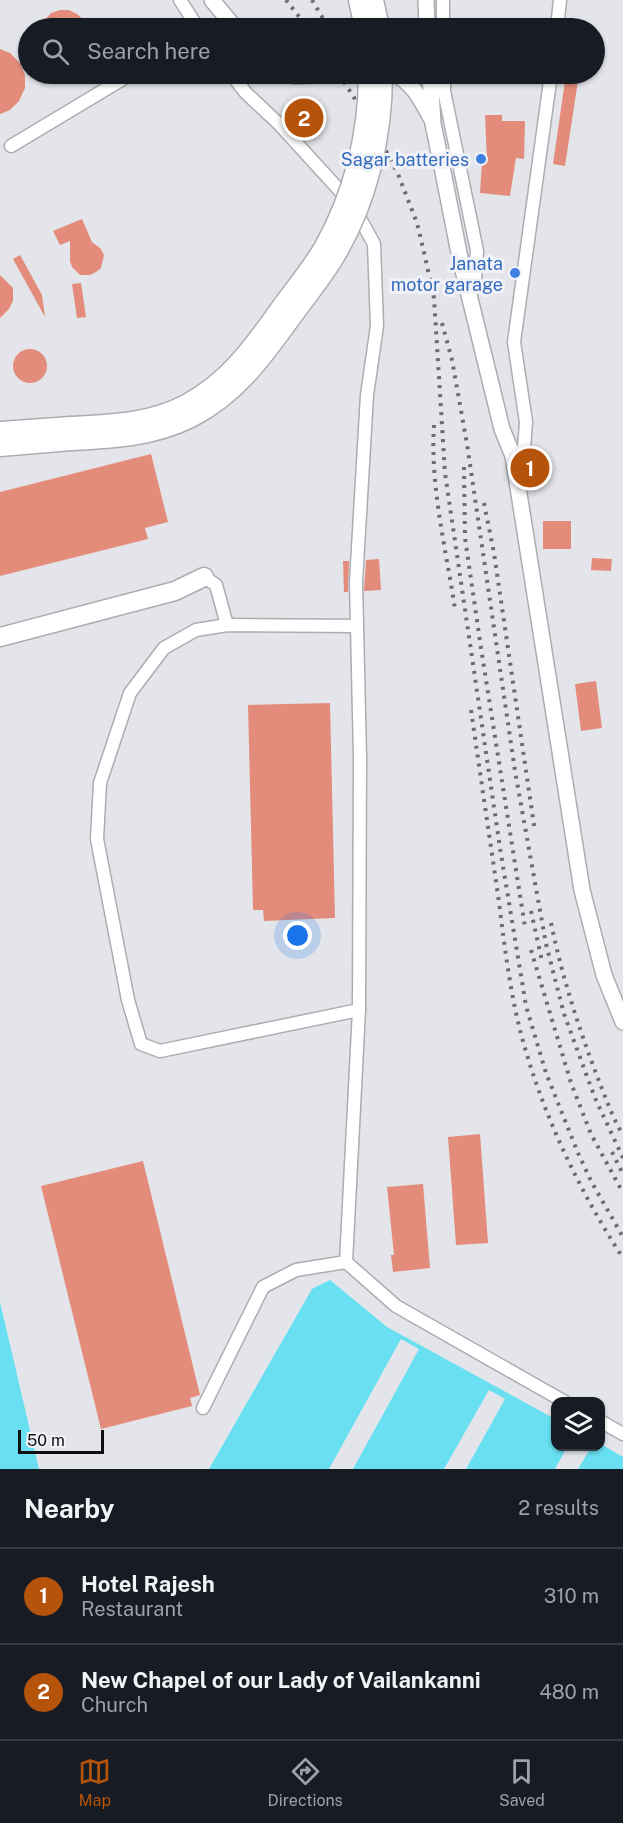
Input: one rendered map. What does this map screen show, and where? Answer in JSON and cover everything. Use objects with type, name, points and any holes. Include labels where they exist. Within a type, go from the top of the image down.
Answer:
[{"type":"highway","points":[[358,0],[362,18]]},
{"type":"highway","points":[[374,0],[378,18]]},
{"type":"highway","points":[[0,447],[135,421],[168,412],[211,388],[235,367],[246,356],[322,250],[339,214],[359,155],[367,84]]},
{"type":"highway","points":[[0,431],[137,436],[174,426],[191,418],[220,401],[240,384],[258,365],[335,258],[354,220],[374,158],[382,111],[383,84]]},
{"type":"highway","points":[[0,625],[171,580],[204,577]]},
{"type":"highway","points":[[0,637],[175,591],[204,577]]},
{"type":"main road","points":[[212,0],[227,18]]},
{"type":"main road","points":[[426,0],[427,18]]},
{"type":"main road","points":[[410,84],[433,123]]},
{"type":"main road","points":[[431,84],[433,123],[460,258],[502,429],[513,456],[582,891],[604,975],[623,1022]]},
{"type":"street","points":[[180,0],[192,18]]},
{"type":"street","points":[[443,0],[443,18]]},
{"type":"street","points":[[558,18],[560,0]]},
{"type":"street","points":[[11,146],[114,84]]},
{"type":"street","points":[[239,84],[352,204],[374,244],[377,326],[367,395],[356,582],[360,757],[359,1010],[346,1262]]},
{"type":"street","points":[[444,84],[477,251],[475,278],[470,297]]},
{"type":"street","points":[[513,456],[524,449],[525,442],[526,422],[514,342],[550,84]]},
{"type":"street","points":[[204,577],[216,585],[227,626]]},
{"type":"street","points":[[357,626],[227,626],[196,630],[164,648],[130,693],[100,783],[97,839],[128,1000],[141,1044],[160,1052],[359,1010]]},
{"type":"street","points":[[346,1262],[396,1306],[559,1397]]},
{"type":"street","points":[[203,1408],[264,1287],[296,1270],[346,1262]]},
{"type":"street","points":[[605,1424],[623,1434]]},
{"type":"water","points":[[330,1280],[387,1327],[551,1417],[551,1451],[605,1451],[605,1446],[623,1457],[623,1469],[209,1469],[312,1289]]},
{"type":"water","points":[[0,1302],[39,1469],[0,1469]]},
{"type":"pier","points":[[401,1339],[419,1349],[353,1469],[329,1469]]},
{"type":"pier","points":[[489,1390],[505,1399],[466,1469],[444,1469]]},
{"type":"pier","points":[[565,1451],[589,1451],[578,1469],[555,1469]]},
{"type":"building","points":[[69,10],[82,18],[47,18],[51,13]]},
{"type":"building","points":[[0,49],[10,53],[18,61],[18,84],[25,84],[25,88],[19,101],[10,110],[0,114]]},
{"type":"building","points":[[565,84],[577,84],[565,166],[553,164]]},
{"type":"building","points":[[292,101],[324,119],[315,135],[283,117]]},
{"type":"building","points":[[485,115],[502,115],[502,121],[525,121],[524,159],[516,158],[510,196],[480,193],[482,161],[487,161]]},
{"type":"building","points":[[82,219],[92,242],[101,249],[104,255],[101,268],[90,275],[80,275],[72,267],[70,241],[60,245],[53,231]]},
{"type":"building","points":[[20,255],[42,295],[45,317],[13,259]]},
{"type":"building","points":[[0,275],[13,288],[13,301],[0,318]]},
{"type":"building","points":[[81,283],[86,317],[77,318],[72,284]]},
{"type":"building","points":[[30,349],[42,354],[47,366],[42,378],[30,383],[18,378],[13,366],[18,354]]},
{"type":"building","points":[[151,454],[168,522],[145,528],[148,539],[0,576],[0,492]]},
{"type":"building","points":[[543,521],[571,521],[571,549],[543,549]]},
{"type":"building","points":[[592,558],[612,559],[611,571],[591,570]]},
{"type":"building","points":[[379,559],[381,590],[364,591],[366,560]]},
{"type":"building","points":[[343,561],[349,561],[348,592],[344,592]]},
{"type":"building","points":[[596,681],[602,728],[581,731],[575,684]]},
{"type":"building","points":[[330,703],[335,918],[264,921],[263,910],[253,910],[248,705]]},
{"type":"building","points":[[480,1134],[488,1243],[456,1245],[448,1137]]},
{"type":"building","points":[[143,1161],[200,1395],[190,1398],[192,1406],[101,1429],[41,1186]]},
{"type":"building","points":[[423,1184],[430,1268],[393,1272],[391,1255],[394,1255],[387,1187]]},
{"type":"railway","points":[[286,0],[300,18]]},
{"type":"railway","points":[[312,0],[323,18]]},
{"type":"railway","points":[[345,84],[376,132],[398,174],[417,223],[434,298],[445,473],[500,848],[526,1006],[546,1073],[578,1153],[623,1237]]},
{"type":"railway","points":[[442,323],[452,360],[467,444],[515,771],[546,944],[564,1014],[595,1098],[623,1158]]},
{"type":"railway","points":[[434,425],[434,471],[455,609]]},
{"type":"railway","points":[[464,467],[465,538],[525,927]]},
{"type":"railway","points":[[484,503],[494,553],[535,832]]},
{"type":"railway","points":[[471,710],[507,963],[520,1030],[550,1120],[576,1177],[623,1258]]},
{"type":"railway","points":[[531,911],[542,961]]},
{"type":"railway","points":[[551,923],[565,982],[583,1038],[615,1121],[623,1135]]},
{"type":"railway","points":[[531,950],[571,1083],[591,1134],[623,1193]]},
{"type":"railway","points":[[612,1152],[623,1174]]},
{"type":"place","name":"New Chapel of our Lady of Vailankanni","points":[[304,118]]},
{"type":"place","name":"Sagar batteries","points":[[481,159]]},
{"type":"place","name":"Janata motor garage","points":[[515,273]]},
{"type":"place","name":"Hotel Rajesh","points":[[530,468]]}]
